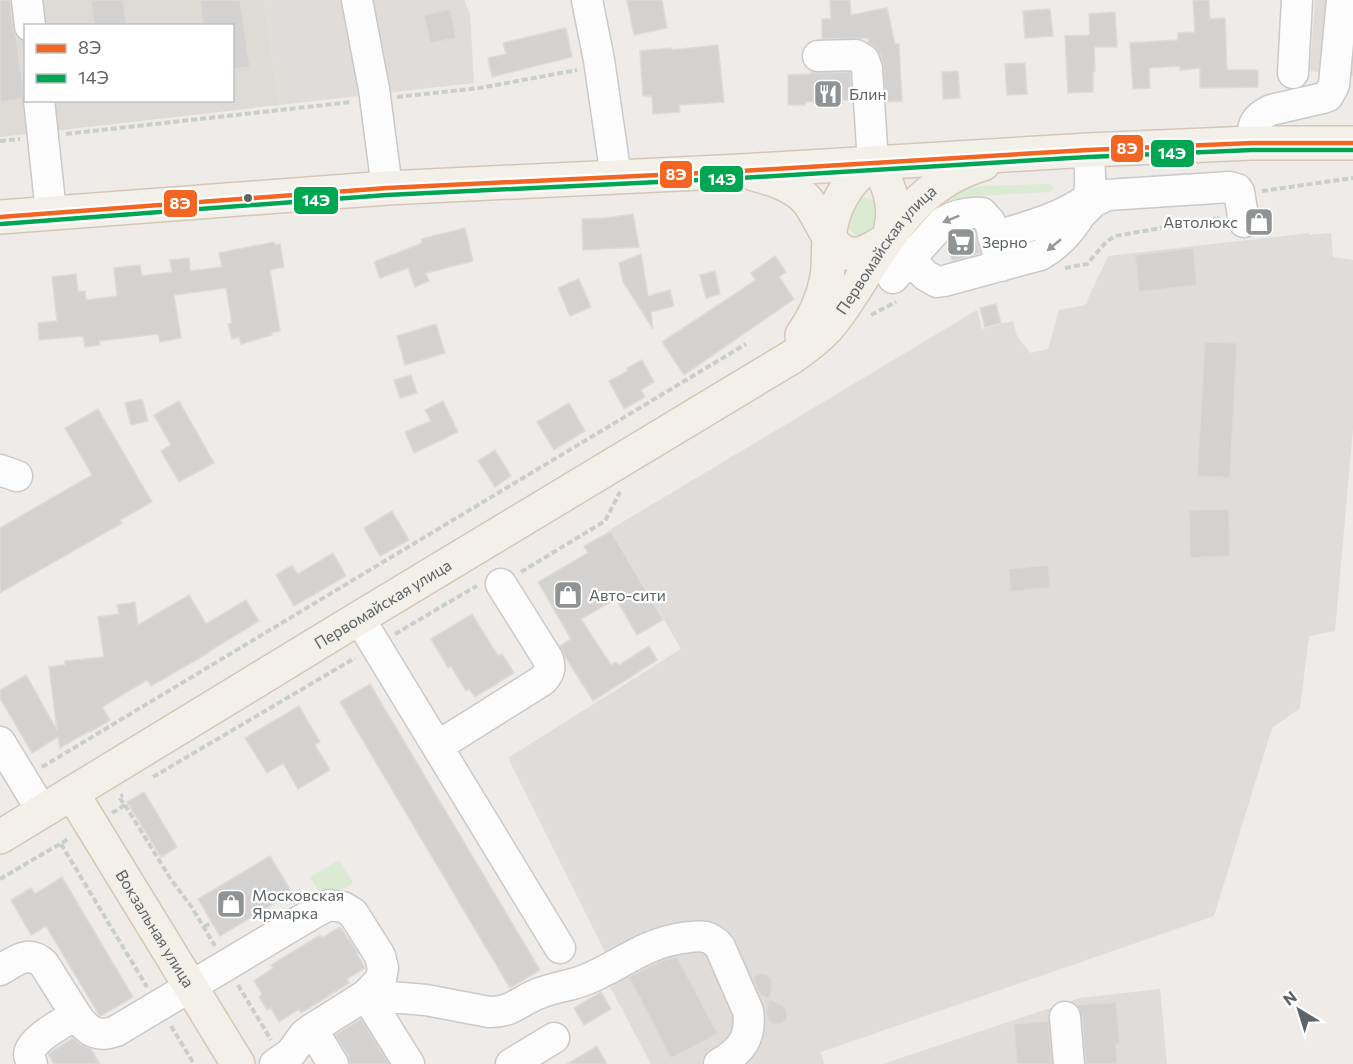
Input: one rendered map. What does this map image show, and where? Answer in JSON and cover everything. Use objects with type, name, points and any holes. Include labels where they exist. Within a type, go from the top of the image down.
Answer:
[{"type":"main road","points":[[0,216],[387,188],[741,171],[1017,154],[1090,188],[1174,146],[1353,143]]},
{"type":"main road","name":"Первомайская улица","points":[[0,837],[34,798],[72,793],[792,357],[829,326],[859,306],[899,269],[922,198],[952,176],[972,167],[1017,154]]},
{"type":"main road","points":[[873,163],[887,182],[899,269]]},
{"type":"main road","name":"Первомайская улица","points":[[768,372],[788,352],[812,322],[824,292],[828,274],[829,239],[835,210],[843,193],[860,173],[873,163]]},
{"type":"main road","points":[[741,171],[775,180],[799,193],[817,213],[829,239],[839,250],[854,255],[869,251],[899,269]]},
{"type":"main road","name":"Вокзальная улица","points":[[72,793],[238,1064]]},
{"type":"street","points":[[27,0],[30,24]]},
{"type":"street","points":[[357,0],[376,99],[387,188]]},
{"type":"street","points":[[587,0],[599,60],[616,177]]},
{"type":"street","points":[[1293,73],[1297,0]]},
{"type":"street","points":[[1252,143],[1254,123],[1264,114],[1271,110],[1323,98],[1332,91],[1336,74],[1342,0]]},
{"type":"street","points":[[818,56],[856,55],[864,60],[867,69],[873,163]]},
{"type":"street","points":[[39,102],[51,212]]},
{"type":"street","points":[[1174,146],[1176,191]]},
{"type":"street","points":[[1090,188],[1176,191],[1234,188],[1239,192],[1243,211]]},
{"type":"street","points":[[993,237],[1046,221],[1078,205],[1090,188]]},
{"type":"street","points":[[1001,266],[990,222],[982,213],[974,212],[950,219],[938,227],[899,269],[924,275],[937,282],[944,281],[1001,266],[1040,255],[1062,240],[1090,188]]},
{"type":"street","points":[[812,322],[859,306]]},
{"type":"street","points":[[438,746],[543,680],[549,673],[548,659],[501,580]]},
{"type":"street","points":[[359,618],[560,948]]},
{"type":"street","points":[[0,742],[34,798]]},
{"type":"street","points":[[2,965],[22,957],[38,958],[81,1023],[95,1033],[109,1033],[122,1028],[317,911],[329,905],[343,907],[353,914],[380,956],[383,968],[381,979],[366,995],[304,1035],[291,1053],[279,1062]]},
{"type":"street","points":[[366,995],[426,1000],[500,1012],[541,992],[587,980],[646,948],[672,940],[708,937],[720,947],[748,1011],[750,1022],[743,1044],[736,1053],[719,1064]]},
{"type":"street","points":[[366,995],[409,1064]]},
{"type":"street","points":[[32,1064],[29,1054],[37,1040],[76,1015]]},
{"type":"street","points":[[1065,1017],[1069,1064]]},
{"type":"street","points":[[312,1029],[333,1064]]},
{"type":"street","points":[[511,1064],[554,1038]]},
{"type":"path","points":[[0,141],[480,88],[578,70]]},
{"type":"path","points":[[1065,268],[1087,264],[1106,242],[1115,236],[1226,217],[1243,211],[1250,192],[1353,178]]},
{"type":"path","points":[[859,306],[899,269]]},
{"type":"path","points":[[34,798],[36,770],[746,344]]},
{"type":"path","points":[[150,779],[473,588],[501,580],[605,521],[623,486]]},
{"type":"path","points":[[130,791],[120,797],[172,881],[204,927],[279,1062]]},
{"type":"path","points":[[0,879],[125,805]]},
{"type":"path","points":[[61,844],[194,1064]]},
{"type":"path","points":[[204,927],[212,922]]},
{"type":"shaded area","points":[[0,0],[264,0],[279,105],[0,137]]},
{"type":"shaded area","points":[[264,0],[464,0],[470,14],[474,83],[279,105]]},
{"type":"shaded area","points":[[1315,0],[1353,0],[1353,76],[1310,71]]},
{"type":"shaded area","points":[[1309,233],[1309,235],[1331,233],[1333,257],[1353,260],[1353,429],[1335,631],[1309,636],[1300,708],[1272,728],[1214,916],[821,1052],[824,1064],[651,1064],[597,962],[607,956],[508,758],[681,649],[611,529],[977,310],[982,329],[1013,321],[1017,336],[1030,353],[1048,349],[1059,310],[1085,305],[1108,256]]},
{"type":"shaded area","points":[[1160,989],[1167,1064],[883,1064],[1080,998]]},
{"type":"green space","points":[[1052,185],[1053,189],[1049,192],[978,196],[961,200],[913,237],[911,233],[912,228],[957,190],[981,186]]},
{"type":"green space","points":[[863,197],[877,204],[878,228],[864,238],[854,234],[847,223],[852,208]]},
{"type":"green space","points":[[339,860],[353,883],[325,900],[310,877]]},
{"type":"building","points":[[0,0],[10,0],[24,93],[22,99],[0,102]]},
{"type":"building","points":[[91,0],[123,0],[127,24],[94,24]]},
{"type":"building","points":[[200,0],[240,0],[250,67],[234,69],[234,24],[203,24]]},
{"type":"building","points":[[627,0],[662,0],[667,28],[634,35]]},
{"type":"building","points":[[830,0],[850,0],[851,15],[887,8],[895,44],[899,44],[902,101],[886,102],[883,64],[880,54],[869,43],[868,38],[822,39],[822,19],[831,19]]},
{"type":"building","points":[[1193,0],[1209,0],[1210,19],[1225,18],[1227,70],[1258,70],[1258,87],[1200,88],[1200,68],[1180,70],[1180,66],[1149,68],[1150,88],[1133,89],[1130,43],[1178,40],[1178,33],[1195,32]]},
{"type":"building","points":[[450,9],[456,38],[430,43],[424,15]]},
{"type":"building","points":[[1050,9],[1053,36],[1025,38],[1023,11]]},
{"type":"building","points":[[1115,12],[1117,47],[1094,47],[1093,92],[1068,93],[1065,36],[1090,35],[1089,14]]},
{"type":"building","points":[[566,28],[572,57],[492,77],[488,58],[506,54],[503,43]]},
{"type":"building","points":[[718,45],[724,102],[679,105],[680,112],[653,114],[652,96],[643,96],[640,51]]},
{"type":"building","points":[[1025,63],[1027,94],[1007,95],[1005,64]]},
{"type":"building","points":[[958,71],[960,98],[943,99],[942,72]]},
{"type":"building","points":[[811,72],[850,72],[852,100],[788,105],[788,75],[811,74]]},
{"type":"building","points":[[633,214],[639,247],[583,250],[582,219]]},
{"type":"building","points":[[465,228],[473,261],[426,273],[429,281],[415,287],[408,268],[380,278],[374,262],[422,243],[421,239]]},
{"type":"building","points":[[974,230],[980,253],[952,261],[947,243],[954,236]]},
{"type":"building","points":[[274,242],[275,245],[280,244],[284,267],[270,270],[280,331],[271,333],[272,335],[241,344],[239,337],[232,339],[228,324],[232,323],[226,288],[174,295],[181,338],[160,342],[158,334],[99,341],[100,345],[85,347],[83,336],[39,340],[38,323],[57,321],[52,277],[76,274],[78,292],[85,291],[86,300],[117,296],[114,268],[140,265],[142,276],[172,272],[170,260],[189,258],[190,271],[222,267],[219,253]]},
{"type":"building","points":[[1193,248],[1197,285],[1139,292],[1135,255]]},
{"type":"building","points":[[641,254],[648,296],[670,290],[674,306],[651,312],[653,329],[623,282],[619,263]]},
{"type":"building","points":[[775,256],[786,272],[779,277],[794,299],[684,375],[662,342],[756,280],[751,273]]},
{"type":"building","points":[[715,271],[720,294],[706,298],[700,275]]},
{"type":"building","points":[[579,279],[591,307],[570,316],[558,288]]},
{"type":"building","points":[[996,304],[1001,323],[985,327],[980,308]]},
{"type":"building","points":[[436,324],[445,353],[405,365],[397,336]]},
{"type":"building","points":[[1205,342],[1237,343],[1230,478],[1197,476]]},
{"type":"building","points":[[642,360],[654,382],[641,390],[645,397],[624,409],[609,381]]},
{"type":"building","points":[[411,375],[417,393],[400,398],[394,380]]},
{"type":"building","points":[[142,399],[148,421],[131,425],[125,403]]},
{"type":"building","points":[[179,401],[214,463],[179,482],[161,451],[171,445],[154,415]]},
{"type":"building","points":[[443,401],[458,432],[414,453],[405,432],[431,421],[425,410]]},
{"type":"building","points":[[569,403],[585,431],[554,450],[537,422]]},
{"type":"building","points":[[98,409],[152,502],[120,520],[122,523],[0,593],[0,528],[92,475],[65,428]]},
{"type":"building","points":[[495,450],[511,476],[495,487],[478,461]]},
{"type":"building","points":[[1229,509],[1230,556],[1190,558],[1189,510]]},
{"type":"building","points":[[392,511],[409,540],[380,556],[364,528]]},
{"type":"building","points":[[611,531],[663,620],[637,635],[616,599],[581,619],[611,665],[616,662],[619,665],[649,646],[657,660],[593,701],[560,646],[571,639],[538,582],[588,553],[584,546]]},
{"type":"building","points":[[333,553],[346,576],[294,606],[276,575],[292,565],[298,574]]},
{"type":"building","points":[[1048,565],[1050,587],[1011,592],[1008,569]]},
{"type":"building","points":[[189,595],[206,624],[246,600],[259,621],[151,686],[147,680],[102,707],[110,720],[90,732],[60,748],[58,737],[32,753],[0,698],[0,690],[26,675],[57,730],[49,667],[65,665],[65,661],[104,657],[98,617],[119,614],[117,605],[135,602],[138,625]]},
{"type":"building","points":[[472,614],[498,656],[502,654],[514,673],[475,697],[469,689],[466,691],[451,666],[448,668],[431,639]]},
{"type":"building","points":[[370,684],[540,970],[510,988],[340,702]]},
{"type":"building","points":[[299,706],[320,742],[315,745],[330,770],[298,789],[283,763],[267,773],[245,738]]},
{"type":"building","points":[[144,792],[177,847],[161,857],[127,802]]},
{"type":"building","points":[[270,856],[292,893],[220,936],[198,899]]},
{"type":"building","points":[[62,877],[133,997],[101,1016],[46,926],[31,935],[11,900],[31,888],[35,894]]},
{"type":"building","points":[[340,927],[358,953],[365,968],[347,979],[349,983],[319,1002],[301,1013],[299,1009],[279,1022],[271,1008],[267,1010],[259,997],[262,994],[254,981],[273,968],[271,965],[320,935],[322,938]]},
{"type":"building","points":[[677,957],[718,1034],[671,1058],[629,977],[661,961]]},
{"type":"building","points":[[762,973],[768,975],[772,981],[770,999],[760,995],[753,979],[754,976]]},
{"type":"building","points":[[601,992],[611,1009],[584,1025],[574,1008]]},
{"type":"building","points":[[769,999],[786,1009],[787,1017],[781,1024],[772,1024],[767,1018]]},
{"type":"building","points":[[1116,1002],[1120,1044],[1116,1044],[1117,1064],[1086,1064],[1082,1016],[1077,1005]]},
{"type":"building","points":[[361,1019],[389,1064],[350,1064],[348,1055],[335,1035]]},
{"type":"building","points":[[1048,1021],[1052,1064],[1017,1064],[1014,1024]]},
{"type":"building","points":[[73,1038],[91,1049],[100,1064],[54,1064],[48,1054]]},
{"type":"building","points":[[597,1046],[607,1064],[567,1064]]},
{"type":"transit line","name":"8Э","points":[[0,217],[387,188],[741,171],[1088,150],[1252,143],[1353,143]]},
{"type":"transit line","name":"14Э","points":[[1,224],[387,195],[741,178],[1088,157],[1252,150],[1353,150]]},
{"type":"place","name":"Блин","points":[[828,94]]},
{"type":"place","name":"Автолюкс","points":[[1259,222]]},
{"type":"place","name":"Зерно","points":[[961,242]]},
{"type":"place","name":"Авто-сити","points":[[568,595]]},
{"type":"place","name":"Московская Ярмарка","points":[[231,904]]}]
